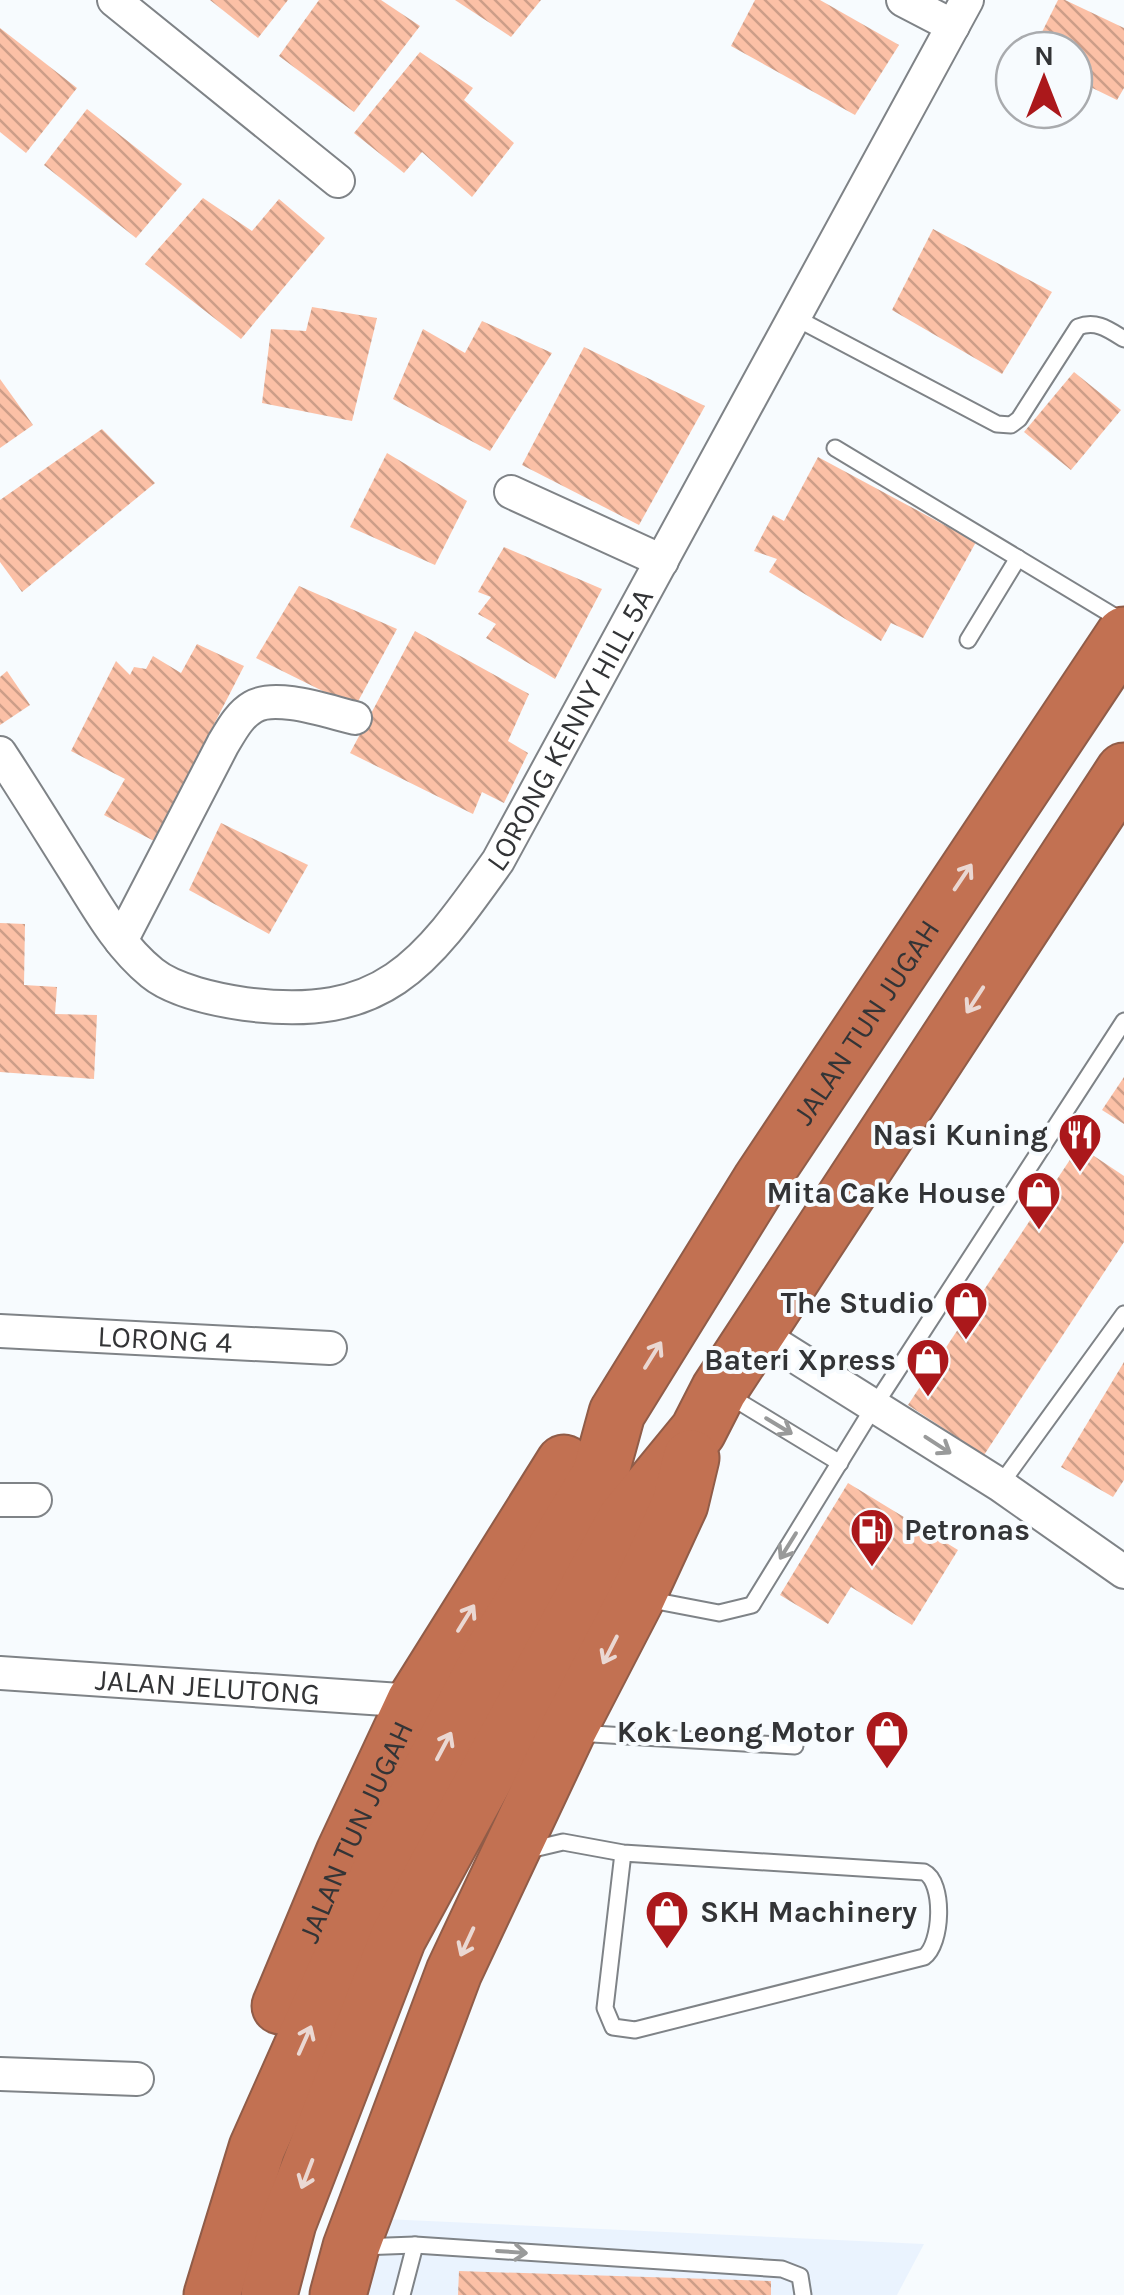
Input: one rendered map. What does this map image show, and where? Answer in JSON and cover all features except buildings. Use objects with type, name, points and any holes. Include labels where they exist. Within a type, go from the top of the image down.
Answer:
[{"type":"highway","name":"JALAN TUN JUGAH","points":[[175,2295],[223,2142],[344,1852],[415,1701],[570,1454],[617,1414],[760,1180],[1124,636]]},
{"type":"highway","name":"JALAN TUN JUGAH","points":[[212,2295],[257,2148],[394,1840],[495,1648],[613,1498],[708,1410],[1124,772]]},
{"type":"highway","name":"JALAN TUN JUGAH","points":[[344,2271],[454,1972],[680,1504],[708,1410]]},
{"type":"highway","name":"JALAN TUN JUGAH","points":[[269,2295],[288,2223],[398,1938],[613,1498],[617,1414]]},
{"type":"street","points":[[114,0],[338,181]]},
{"type":"street","points":[[903,0],[960,13]]},
{"type":"street","name":"LORONG KENNY HILL 5A","points":[[0,754],[121,942],[154,975],[214,1000],[282,1008],[316,1007],[354,1001],[392,983],[427,956],[498,861],[960,13]]},
{"type":"street","points":[[511,492],[662,562]]},
{"type":"street","points":[[121,942],[241,716],[256,704],[285,702],[355,718]]},
{"type":"street","name":"LORONG 4","points":[[0,1331],[330,1348]]},
{"type":"street","points":[[758,1333],[1000,1485],[1124,1572]]},
{"type":"street","points":[[0,1500],[34,1500]]},
{"type":"street","name":"JALAN JELUTONG","points":[[0,1673],[415,1701]]},
{"type":"street","points":[[0,2074],[137,2079]]},
{"type":"lane","points":[[794,317],[997,424],[1012,425],[1078,327],[1090,322],[1124,339]]},
{"type":"lane","points":[[835,448],[1124,622]]},
{"type":"lane","points":[[968,640],[1018,558]]},
{"type":"lane","points":[[636,1598],[719,1613],[752,1605],[875,1405],[1124,1021]]},
{"type":"lane","points":[[1000,1485],[1124,1314]]},
{"type":"lane","points":[[708,1410],[840,1463]]},
{"type":"lane","points":[[567,1732],[796,1746]]},
{"type":"lane","points":[[508,1855],[562,1842],[622,1853],[924,1872],[933,1876],[938,1887],[936,1942],[932,1952],[924,1957],[635,2030],[613,2027],[604,2008],[622,1853]]},
{"type":"lane","points":[[402,2295],[415,2245]]},
{"type":"lane","points":[[344,2271],[415,2245],[782,2269],[800,2276],[802,2295]]},
{"type":"shaded area","points":[[384,2219],[924,2244],[897,2295],[360,2295]]},
{"type":"place","name":"Nasi Kuning","points":[[1080,1173]]},
{"type":"place","name":"Mita Cake House","points":[[1039,1231]]},
{"type":"place","name":"The Studio","points":[[966,1341]]},
{"type":"place","name":"Bateri Xpress","points":[[928,1398]]},
{"type":"place","name":"Petronas","points":[[872,1568]]},
{"type":"place","name":"Kok Leong Motor","points":[[887,1770]]},
{"type":"place","name":"SKH Machinery","points":[[667,1950]]}]
